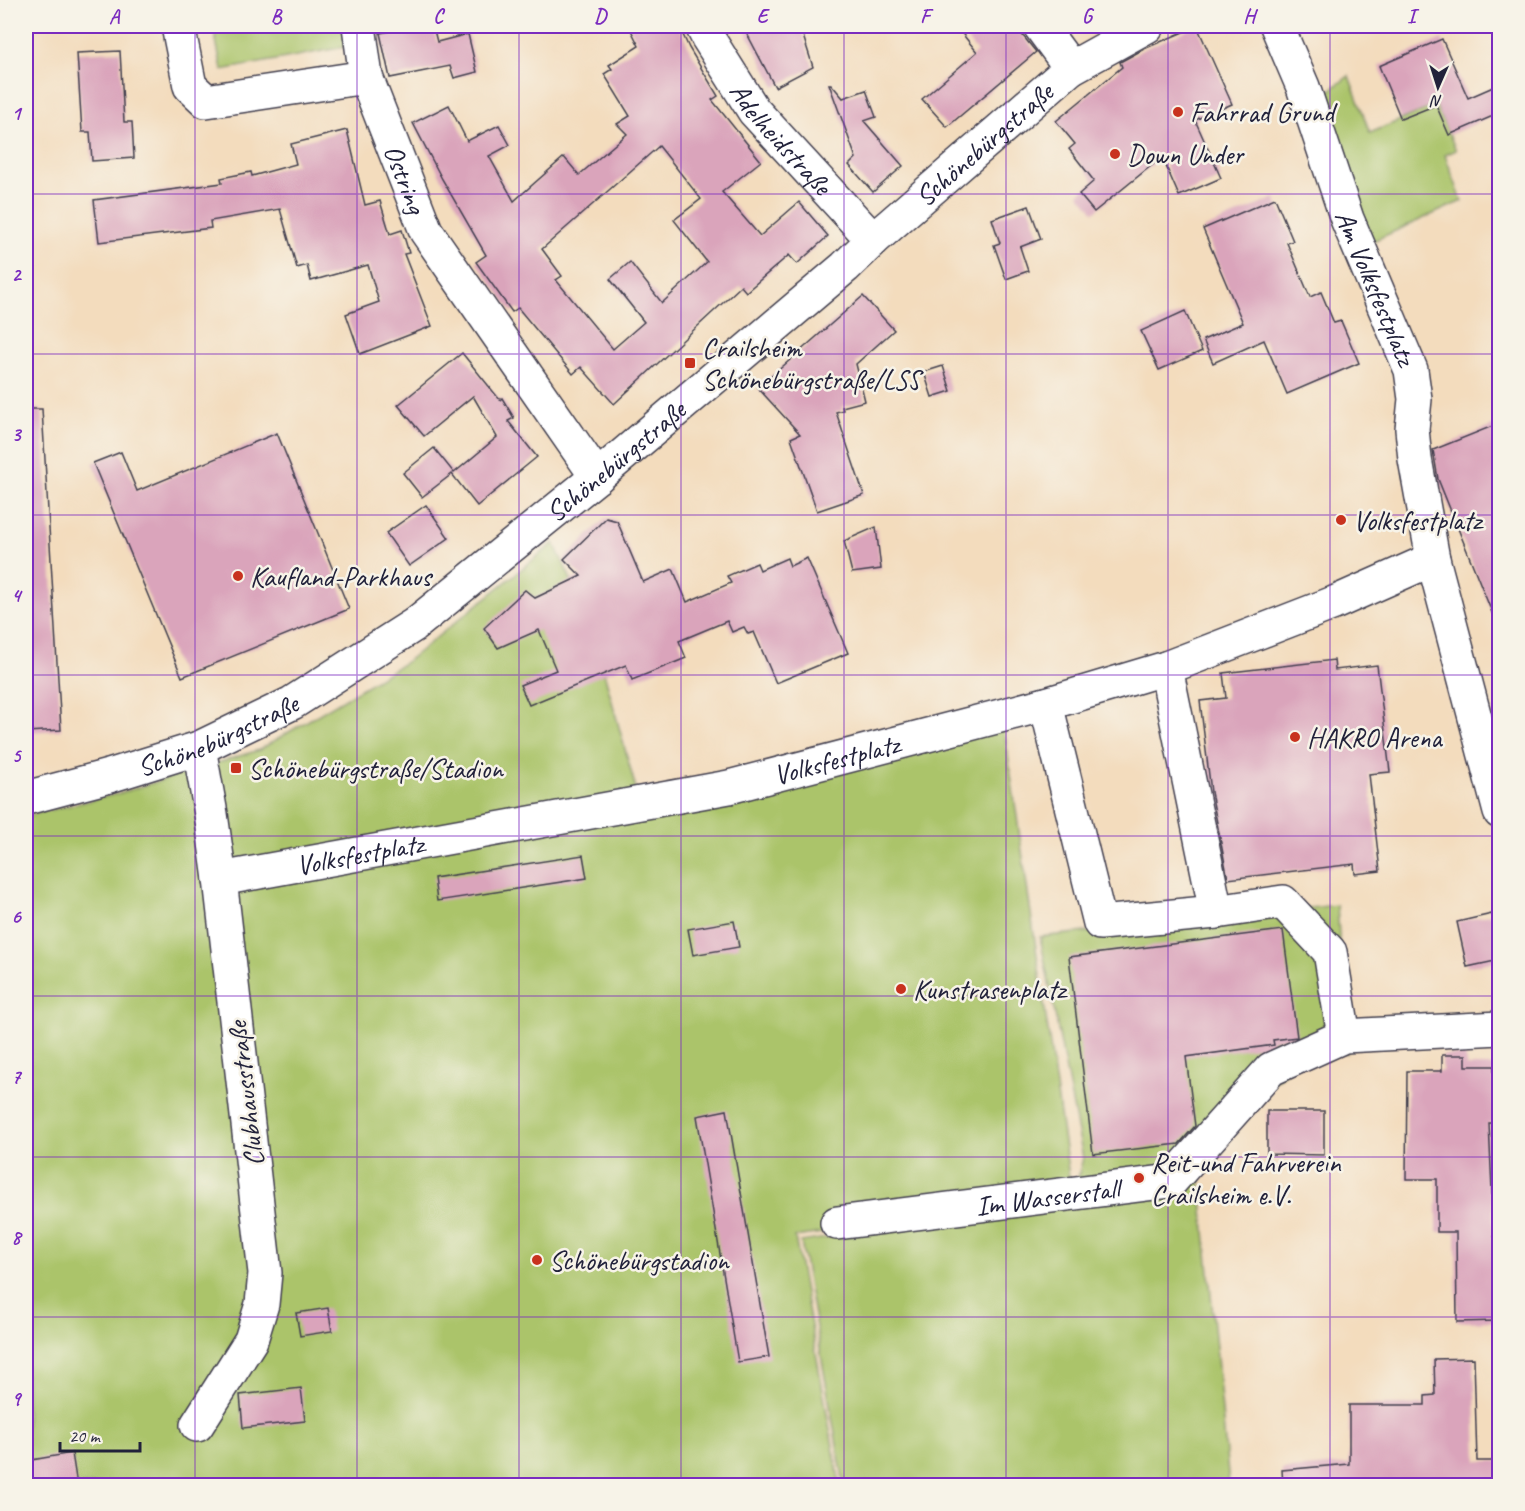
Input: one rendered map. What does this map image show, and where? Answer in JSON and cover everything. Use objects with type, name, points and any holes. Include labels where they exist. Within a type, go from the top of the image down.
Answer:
[{"type":"street","points":[[178,26],[190,86],[206,101],[366,77]]},
{"type":"street","name":"Ostring","points":[[359,26],[366,77],[426,231],[597,477]]},
{"type":"street","name":"Adelheidstraße","points":[[702,26],[754,111],[873,240]]},
{"type":"street","points":[[1040,26],[1071,68]]},
{"type":"street","name":"Schönebürgstraße","points":[[26,798],[109,776],[199,748],[292,703],[414,625],[597,477],[836,275],[873,240],[1071,68],[1147,26]]},
{"type":"street","name":"Am Volksfestplatz","points":[[1276,26],[1307,98],[1347,219],[1411,370],[1415,399],[1412,429],[1415,459],[1433,559]]},
{"type":"street","points":[[1433,559],[1500,812]]},
{"type":"street","name":"Volksfestplatz","points":[[220,879],[729,787],[1047,704],[1166,668],[1334,603],[1433,559]]},
{"type":"street","points":[[1166,668],[1216,912]]},
{"type":"street","points":[[1047,704],[1100,923],[1216,912],[1283,902],[1330,952],[1344,1036]]},
{"type":"street","name":"Clubhausstraße","points":[[197,1425],[251,1340],[262,1304],[265,1273],[220,879],[199,748]]},
{"type":"street","name":"Im Wasserstall","points":[[837,1222],[1171,1181],[1270,1069],[1344,1036],[1500,1028]]},
{"type":"green space","points":[[213,26],[352,26],[356,45],[222,70]]},
{"type":"green space","points":[[1349,76],[1370,133],[1436,105],[1456,150],[1445,155],[1462,201],[1371,242],[1322,96]]},
{"type":"green space","name":"Schönebürgstadion","points":[[554,543],[590,621],[640,804],[1004,727],[1072,1197],[795,1237],[840,1485],[26,1485],[26,816],[117,794],[259,750],[406,662]]},
{"type":"green space","name":"Reit-und Fahrverein Crailsheim e.V.","points":[[1337,905],[1347,1053],[1313,1049],[1197,1146],[1229,1485],[844,1485],[801,1242],[1073,1198],[1083,1158],[1040,937]]},
{"type":"building","points":[[417,26],[433,26],[437,42],[468,34],[477,72],[454,78],[450,66],[390,78],[380,33]]},
{"type":"building","points":[[629,26],[679,26],[689,48],[718,96],[712,100],[761,161],[722,192],[760,236],[799,202],[828,236],[797,264],[789,255],[746,292],[741,286],[614,404],[581,367],[573,374],[518,308],[512,312],[476,262],[486,255],[413,123],[449,105],[467,141],[499,125],[510,145],[489,156],[514,201],[564,157],[579,175],[627,134],[617,124],[630,116],[604,74],[612,69],[609,65],[639,46]],"holes":[[[659,146],[701,199],[674,220],[707,262],[662,303],[630,262],[610,279],[644,322],[613,349],[556,280],[562,276],[542,249]]]},
{"type":"building","points":[[743,26],[800,26],[813,67],[775,87]]},
{"type":"building","points":[[956,26],[1015,26],[1036,52],[947,127],[922,99],[977,52]]},
{"type":"building","points":[[1197,26],[1232,104],[1195,120],[1221,178],[1179,196],[1162,157],[1094,212],[1079,194],[1094,181],[1069,149],[1075,144],[1056,121],[1122,67],[1120,62]]},
{"type":"building","points":[[1442,39],[1468,98],[1500,84],[1500,113],[1449,135],[1436,105],[1401,119],[1379,66]]},
{"type":"building","points":[[120,51],[124,122],[132,122],[134,158],[92,161],[90,132],[82,132],[77,53]]},
{"type":"building","points":[[829,84],[843,98],[866,90],[876,117],[864,121],[903,166],[873,192],[849,165],[856,158]]},
{"type":"building","points":[[347,130],[365,205],[380,201],[390,234],[402,230],[409,253],[404,254],[432,326],[360,354],[346,314],[379,302],[368,265],[311,281],[307,265],[297,268],[280,209],[210,221],[211,228],[99,242],[94,200],[222,183],[221,178],[251,172],[252,176],[296,164],[291,144]]},
{"type":"building","points":[[1275,198],[1293,241],[1287,243],[1310,297],[1321,292],[1334,323],[1341,321],[1359,363],[1287,394],[1264,340],[1213,363],[1203,340],[1243,323],[1203,229]]},
{"type":"building","points":[[1029,206],[1041,239],[1020,247],[1028,271],[1006,279],[994,245],[1000,243],[992,219]]},
{"type":"building","points":[[863,296],[894,330],[856,364],[865,401],[842,407],[843,410],[836,412],[864,495],[817,511],[791,438],[800,434],[758,388]]},
{"type":"building","points":[[1185,311],[1202,351],[1159,370],[1141,331]]},
{"type":"building","points":[[462,353],[500,400],[502,398],[514,418],[508,421],[537,457],[477,506],[452,474],[422,497],[403,473],[434,448],[454,473],[497,437],[473,396],[424,436],[398,405]]},
{"type":"building","points":[[943,366],[951,391],[932,397],[924,372]]},
{"type":"building","points":[[26,409],[42,409],[61,730],[26,732]]},
{"type":"building","points":[[1500,423],[1499,630],[1438,479],[1433,450]]},
{"type":"building","name":"Kaufland-Parkhaus","points":[[277,433],[349,609],[182,677],[93,463],[121,452],[137,491]]},
{"type":"building","points":[[426,505],[449,538],[409,566],[386,533]]},
{"type":"building","points":[[606,518],[617,521],[643,582],[673,569],[687,602],[731,583],[727,576],[757,563],[760,570],[787,558],[790,566],[807,558],[848,653],[776,683],[754,632],[748,634],[744,627],[732,632],[727,621],[679,641],[686,658],[632,680],[626,665],[529,705],[520,685],[556,670],[539,630],[498,648],[484,628],[525,590],[535,598],[581,576],[564,559]]},
{"type":"building","points":[[876,527],[881,569],[852,573],[844,541]]},
{"type":"building","name":"HAKRO Arena","points":[[1334,660],[1335,670],[1377,665],[1390,772],[1369,774],[1380,871],[1355,874],[1354,864],[1228,879],[1211,792],[1200,701],[1226,698],[1223,673]]},
{"type":"building","points":[[583,855],[587,878],[437,901],[434,878]]},
{"type":"building","points":[[1492,914],[1500,949],[1500,960],[1467,967],[1457,922]]},
{"type":"building","points":[[734,921],[739,947],[693,955],[688,929]]},
{"type":"building","points":[[1283,930],[1297,1037],[1273,1040],[1274,1045],[1186,1057],[1195,1126],[1179,1144],[1093,1154],[1069,957]]},
{"type":"building","points":[[1442,1055],[1466,1055],[1466,1066],[1494,1066],[1494,1123],[1489,1123],[1494,1236],[1497,1236],[1498,1321],[1457,1322],[1456,1232],[1437,1232],[1437,1179],[1406,1179],[1407,1071],[1442,1071]]},
{"type":"building","points":[[727,1110],[769,1357],[738,1362],[697,1116]]},
{"type":"building","points":[[1267,1111],[1324,1111],[1324,1155],[1267,1154]]},
{"type":"building","points":[[328,1308],[332,1331],[300,1336],[296,1313]]},
{"type":"building","points":[[1474,1358],[1477,1461],[1500,1461],[1500,1485],[1283,1485],[1282,1470],[1349,1464],[1349,1405],[1425,1405],[1425,1396],[1435,1395],[1434,1359]]},
{"type":"building","points":[[301,1388],[305,1421],[243,1428],[240,1395]]},
{"type":"building","points":[[72,1453],[77,1485],[26,1485],[26,1461]]},
{"type":"place","name":"Fahrrad Grund","points":[[1178,112]]},
{"type":"place","name":"Down Under","points":[[1115,154]]},
{"type":"place","name":"Crailsheim Schönebürgstraße/LSS","points":[[690,363]]},
{"type":"place","name":"Volksfestplatz","points":[[1341,520]]},
{"type":"place","name":"Kaufland-Parkhaus","points":[[238,576]]},
{"type":"place","name":"HAKRO Arena","points":[[1295,737]]},
{"type":"place","name":"Schönebürgstraße/Stadion","points":[[236,768]]},
{"type":"place","name":"Kunstrasenplatz","points":[[901,989]]},
{"type":"place","name":"Reit-und Fahrverein Crailsheim e.V.","points":[[1139,1178]]},
{"type":"place","name":"Schönebürgstadion","points":[[537,1260]]}]
